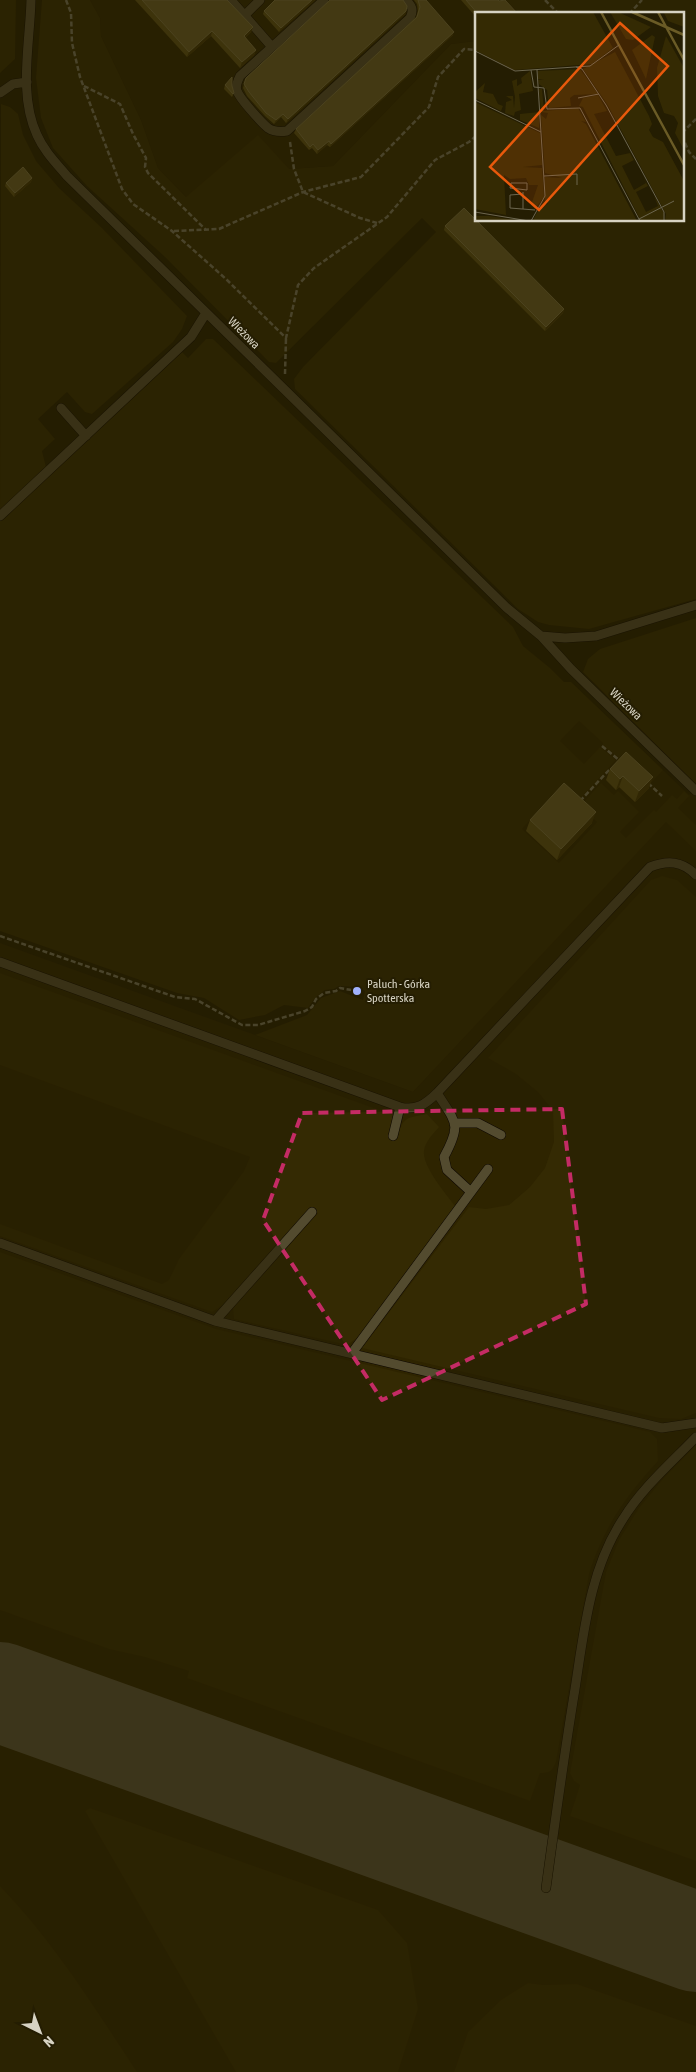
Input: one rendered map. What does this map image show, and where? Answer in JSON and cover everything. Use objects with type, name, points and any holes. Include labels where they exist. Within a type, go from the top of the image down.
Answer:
[{"type":"lane","name":"Wieżowa","points":[[31,0],[27,82],[28,102],[37,135],[51,158],[67,176],[507,608],[541,636],[571,669],[695,791]]},
{"type":"lane","points":[[231,0],[272,48]]},
{"type":"lane","points":[[245,15],[260,0]]},
{"type":"lane","points":[[324,0],[240,76],[237,82],[236,90],[242,99],[269,128],[280,132],[288,131],[410,18],[413,11],[412,6],[406,0]]},
{"type":"lane","points":[[0,93],[13,84],[27,82]]},
{"type":"lane","points":[[0,516],[191,337],[206,313]]},
{"type":"lane","points":[[61,408],[86,436]]},
{"type":"lane","points":[[541,636],[565,638],[596,636],[696,605]]},
{"type":"lane","points":[[0,962],[400,1106],[408,1108],[418,1107],[428,1102],[437,1093],[650,867],[662,862],[670,862],[681,865],[696,875]]},
{"type":"lane","points":[[437,1093],[456,1123],[454,1139],[444,1157],[448,1170],[471,1192]]},
{"type":"lane","points":[[393,1136],[400,1106]]},
{"type":"lane","points":[[456,1123],[478,1124],[501,1135]]},
{"type":"lane","points":[[352,1353],[488,1169]]},
{"type":"lane","points":[[215,1321],[312,1212]]},
{"type":"lane","points":[[0,1243],[215,1321],[662,1428],[696,1423]]},
{"type":"lane","points":[[546,1888],[576,1682],[595,1579],[613,1536],[623,1518],[644,1490],[696,1437]]},
{"type":"path","points":[[66,0],[71,13],[72,43],[84,86],[122,189],[133,204],[172,231],[226,279],[286,338]]},
{"type":"path","points":[[545,0],[557,12]]},
{"type":"path","points":[[631,12],[642,0]]},
{"type":"path","points":[[172,231],[219,229],[303,192],[361,177],[429,107],[438,77],[464,49],[475,50]]},
{"type":"path","points":[[84,86],[120,104],[146,158],[145,167],[148,173],[206,230]]},
{"type":"path","points":[[684,132],[696,119]]},
{"type":"path","points":[[288,131],[294,169],[303,192],[360,218],[378,224]]},
{"type":"path","points":[[284,389],[286,338],[298,285],[314,268],[387,217],[435,160],[475,137]]},
{"type":"path","points":[[684,139],[689,152],[696,159]]},
{"type":"path","points":[[578,804],[620,759],[602,746]]},
{"type":"path","points":[[642,776],[662,796]]},
{"type":"path","points":[[0,936],[176,996],[195,999],[242,1025],[258,1025],[309,1009],[316,999],[324,993],[343,988],[357,991]]},
{"type":"highlighted area","points":[[562,1109],[586,1304],[382,1400],[263,1220],[302,1113]]},
{"type":"shaded area","points":[[0,0],[16,0],[15,59],[0,73]]},
{"type":"shaded area","points":[[42,0],[90,0],[100,18],[101,36],[141,120],[158,168],[186,197],[258,135],[289,169],[333,166],[451,44],[475,41],[475,221],[684,221],[684,12],[518,12],[505,0],[696,0],[696,599],[589,629],[538,622],[518,609],[295,389],[294,379],[303,367],[436,232],[422,218],[276,363],[269,362],[165,257],[87,186],[53,148],[41,118],[36,78]]},
{"type":"shaded area","points":[[90,0],[505,0],[518,12],[475,12],[475,41],[451,44],[333,166],[289,169],[188,199],[158,168],[141,120],[101,36],[100,18]]},
{"type":"shaded area","points":[[1,104],[10,107],[18,114],[23,135],[36,161],[59,188],[102,228],[187,316],[182,329],[173,342],[92,414],[85,412],[67,392],[38,419],[55,439],[42,451],[46,467],[0,510]]},
{"type":"shaded area","points":[[206,339],[213,339],[513,627],[523,646],[564,682],[571,682],[663,770],[651,783],[622,755],[619,758],[603,745],[579,721],[560,741],[584,764],[600,747],[616,760],[576,803],[560,788],[522,829],[559,863],[597,822],[580,806],[601,783],[614,795],[618,791],[639,812],[620,832],[626,838],[672,795],[677,799],[684,791],[689,796],[678,808],[696,825],[696,851],[666,822],[413,1092],[255,1035],[307,1015],[321,998],[340,991],[363,1000],[365,991],[358,987],[339,986],[334,989],[325,990],[315,998],[308,1008],[284,1005],[265,1015],[239,1020],[204,998],[177,993],[0,931],[0,521],[182,352],[188,358]]},
{"type":"shaded area","points":[[696,618],[696,784],[583,672],[588,659],[600,649]]},
{"type":"shaded area","points":[[571,682],[689,795],[696,788],[696,2072],[0,2072],[0,943],[413,1092],[576,917],[449,776]]},
{"type":"shaded area","points":[[662,876],[677,880],[696,897],[696,1413],[681,1419],[659,1418],[362,1348],[469,1207],[486,1209],[509,1205],[530,1187],[545,1168],[554,1142],[553,1111],[538,1092],[516,1074],[488,1058],[651,880]]},
{"type":"shaded area","points":[[0,973],[393,1115],[389,1138],[397,1139],[403,1122],[409,1118],[427,1114],[439,1127],[426,1144],[424,1157],[435,1180],[455,1206],[357,1338],[347,1345],[234,1319],[233,1308],[318,1213],[312,1207],[223,1305],[212,1312],[0,1236],[0,1224],[162,1284],[169,1280],[179,1259],[244,1171],[250,1157],[0,1065]]},
{"type":"shaded area","points":[[0,1252],[216,1329],[650,1432],[657,1439],[658,1461],[635,1487],[617,1513],[601,1542],[589,1574],[556,1762],[550,1771],[540,1773],[530,1801],[187,1678],[189,1671],[145,1657],[109,1649],[0,1610]]},
{"type":"shaded area","points":[[696,1445],[696,1861],[570,1816],[580,1785],[574,1781],[570,1773],[606,1572],[619,1540],[639,1508],[662,1480]]},
{"type":"shaded area","points":[[90,1808],[378,1910],[407,1943],[418,2009],[398,2072],[236,2072],[85,1811]]},
{"type":"shaded area","points":[[0,1886],[20,1907],[56,1953],[137,2072],[0,2072]]},
{"type":"shaded area","points":[[528,1983],[543,1985],[577,1984],[696,2026],[696,2072],[454,2072],[468,2032],[501,2000]]},
{"type":"building","points":[[142,0],[227,0],[253,27],[244,36],[256,50],[242,62],[212,31],[189,52]]},
{"type":"building","points":[[275,0],[312,0],[281,28],[264,11]]},
{"type":"building","points":[[330,0],[403,0],[407,6],[406,11],[288,119],[283,114],[276,120],[266,113],[249,92],[244,84],[246,78]]},
{"type":"building","points":[[418,0],[426,0],[454,32],[331,144],[329,141],[318,150],[313,144],[310,147],[296,129],[417,17],[420,7]]},
{"type":"building","points":[[466,0],[505,0],[516,12],[476,12]]},
{"type":"building","points":[[232,77],[234,93],[233,94],[225,85]]},
{"type":"building","points":[[23,167],[32,178],[15,193],[6,183]]},
{"type":"building","points":[[464,208],[564,309],[546,327],[445,226]]},
{"type":"building","points":[[626,752],[653,777],[639,791],[623,776],[620,779],[610,769]]},
{"type":"building","points":[[564,783],[596,812],[561,849],[530,820]]},
{"type":"runway","points":[[0,1692],[696,1942]]},
{"type":"place","name":"Paluch - Górka Spotterska","points":[[357,991]]}]
